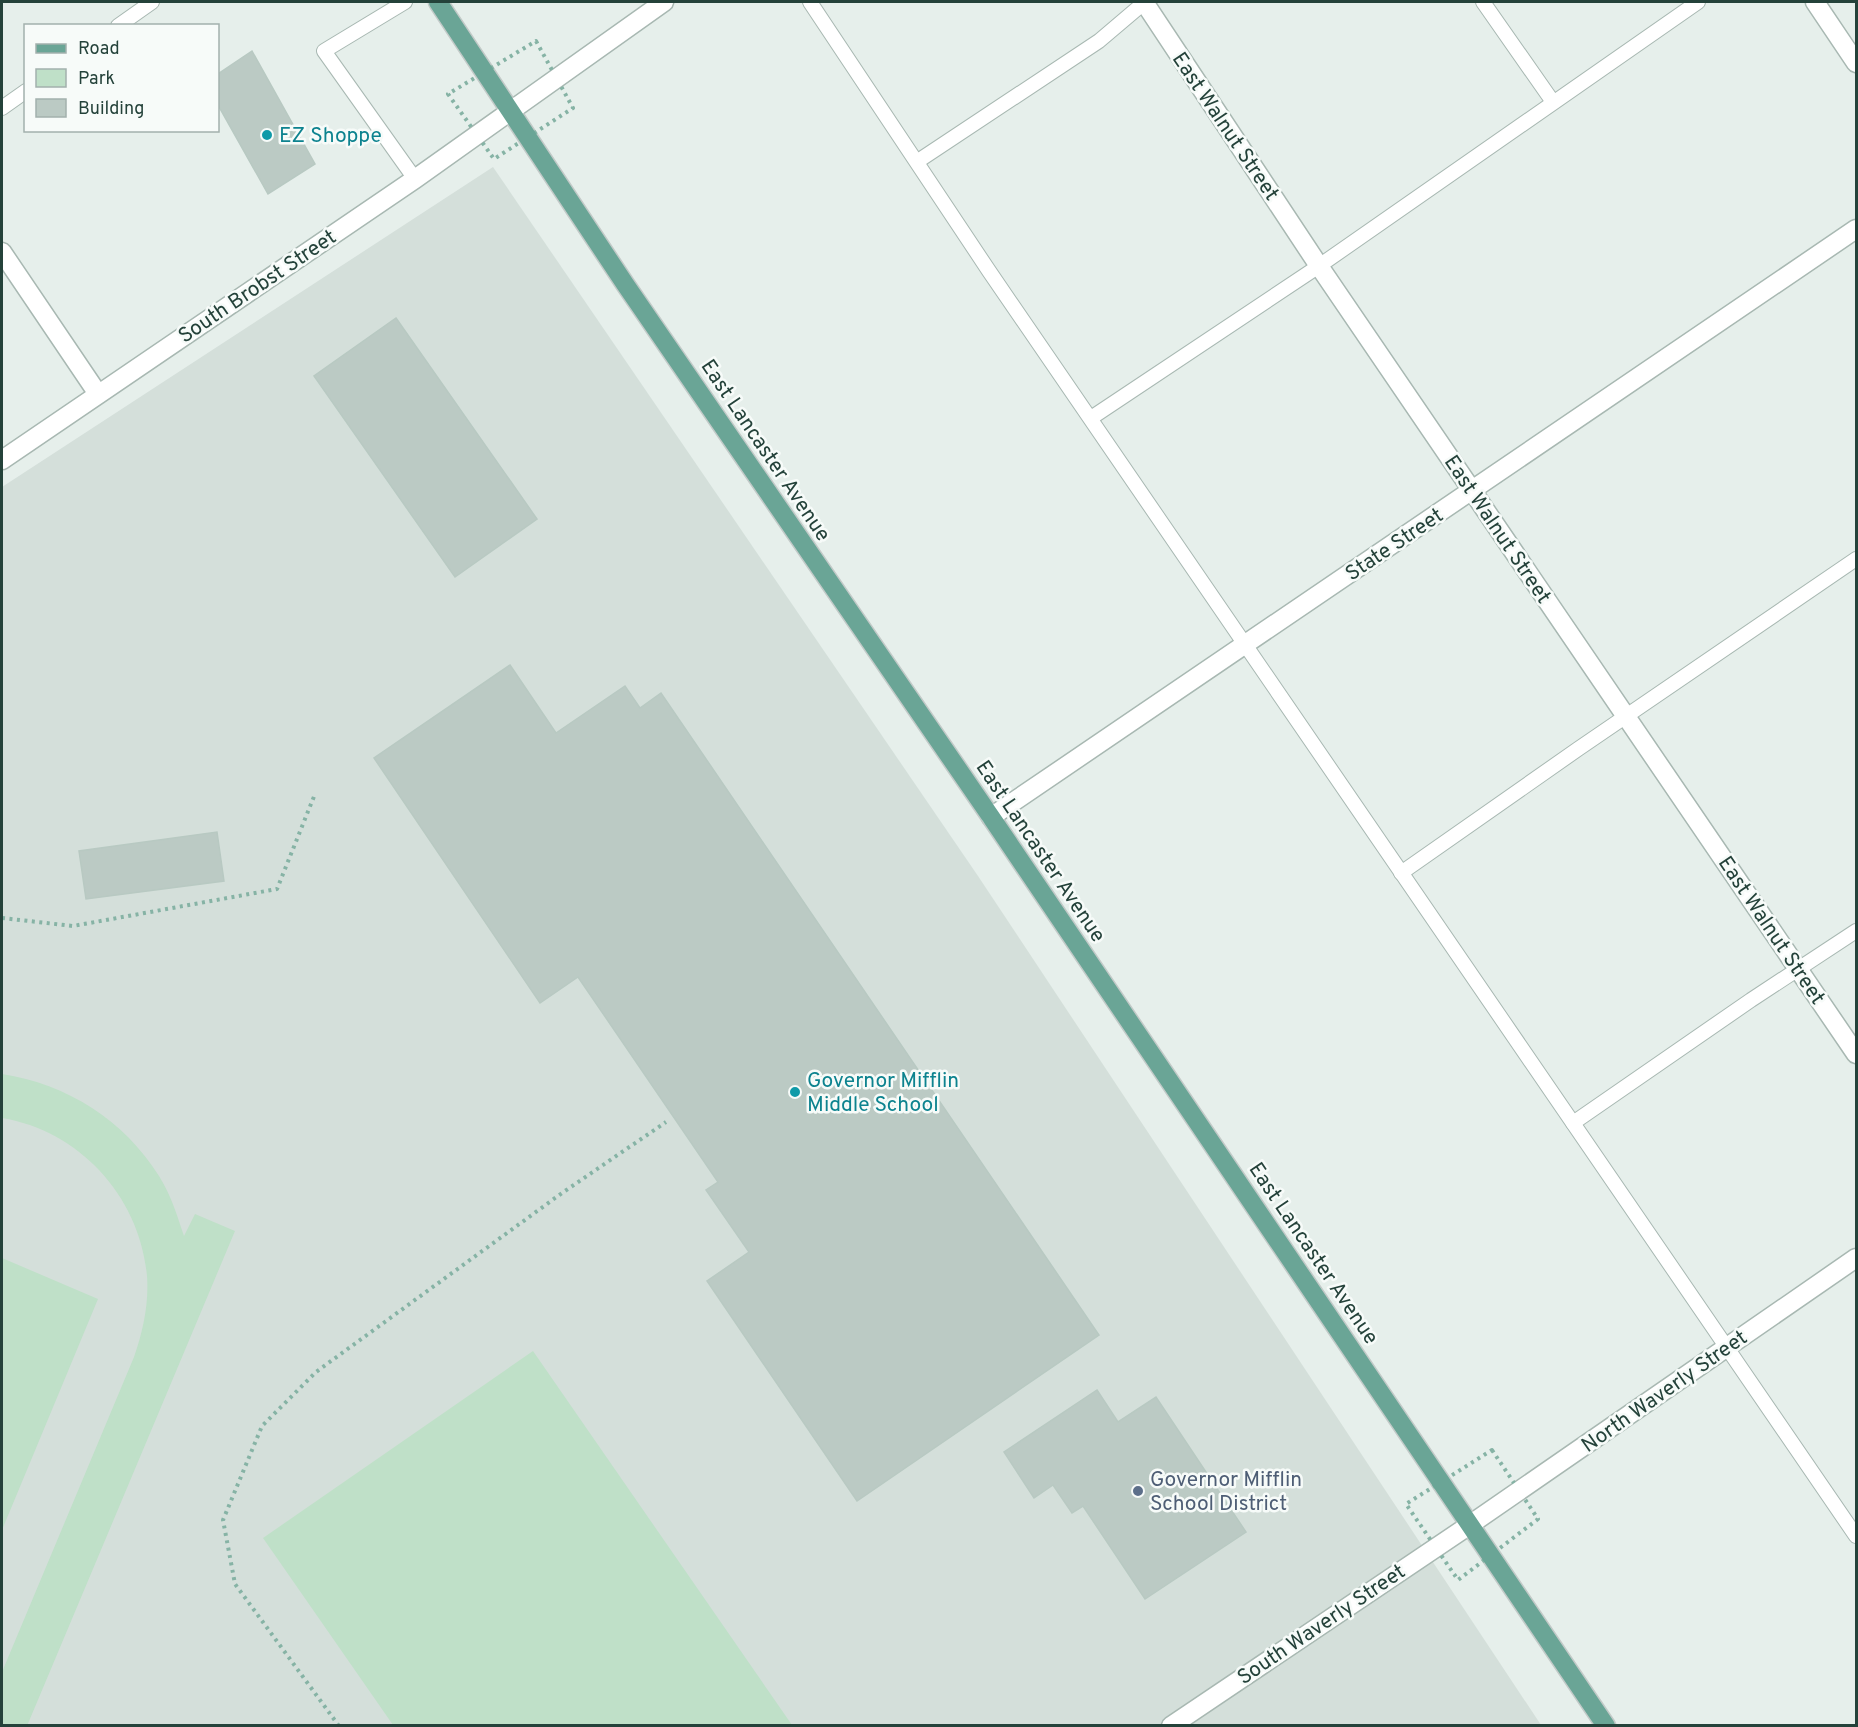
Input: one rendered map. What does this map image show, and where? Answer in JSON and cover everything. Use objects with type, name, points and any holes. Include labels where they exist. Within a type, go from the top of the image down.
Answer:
[{"type":"main road","name":"East Lancaster Avenue","points":[[438,2],[625,284],[991,817],[1606,1725]]},
{"type":"street","name":"South Brobst Street","points":[[2,460],[415,179],[664,2]]},
{"type":"street","name":"East Walnut Street","points":[[1144,2],[1319,266],[1857,1054]]},
{"type":"street","points":[[1815,2],[1857,63]]},
{"type":"street","name":"State Street","points":[[991,817],[1857,229]]},
{"type":"street","points":[[2,252],[98,394]]},
{"type":"street","name":"North Waverly Street","points":[[1471,1524],[1857,1258]]},
{"type":"street","name":"South Waverly Street","points":[[1171,1725],[1471,1524]]},
{"type":"lane","points":[[121,24],[152,2]]},
{"type":"lane","points":[[405,2],[324,51],[415,179]]},
{"type":"lane","points":[[810,2],[918,161],[989,271],[1857,1536]]},
{"type":"lane","points":[[918,161],[1099,41],[1144,2]]},
{"type":"lane","points":[[1483,2],[1553,102]]},
{"type":"lane","points":[[1091,418],[1319,266],[1698,2]]},
{"type":"lane","points":[[2,108],[24,92]]},
{"type":"lane","points":[[1401,873],[1856,559]]},
{"type":"lane","points":[[1573,1123],[1751,1000],[1857,931]]},
{"type":"path","points":[[2,918],[73,926],[276,889],[315,794]]},
{"type":"path","points":[[339,1725],[235,1584],[223,1520],[262,1426],[316,1372],[562,1193],[666,1122]]},
{"type":"shaded area","points":[[493,167],[978,876],[1541,1725],[2,1726],[2,487]]},
{"type":"green space","points":[[2,1074],[49,1086],[71,1096],[92,1108],[129,1138],[159,1176],[184,1236],[195,1214],[235,1231],[27,1726],[2,1725],[2,1672],[134,1357],[145,1317],[147,1276],[142,1247],[132,1220],[119,1195],[101,1172],[57,1137],[30,1125],[2,1118]]},
{"type":"green space","points":[[2,1258],[98,1299],[2,1530]]},
{"type":"green space","points":[[533,1351],[792,1725],[393,1725],[263,1538]]},
{"type":"building","name":"EZ Shoppe","points":[[252,51],[315,164],[268,194],[219,107],[219,73]]},
{"type":"building","points":[[396,318],[537,519],[455,577],[314,376]]},
{"type":"building","name":"Governor Mifflin Middle School","points":[[510,665],[556,733],[625,686],[640,708],[661,693],[1099,1335],[857,1501],[707,1281],[749,1252],[706,1190],[718,1182],[578,977],[540,1003],[374,758]]},
{"type":"building","points":[[217,832],[224,881],[86,899],[79,851]]},
{"type":"building","name":"Governor Mifflin School District","points":[[1097,1390],[1118,1422],[1156,1397],[1246,1532],[1145,1599],[1083,1506],[1072,1513],[1053,1485],[1034,1498],[1004,1452]]},
{"type":"place","name":"EZ Shoppe","points":[[267,135]]},
{"type":"place","name":"Governor Mifflin Middle School","points":[[795,1092]]},
{"type":"place","name":"Governor Mifflin School District","points":[[1138,1491]]}]
